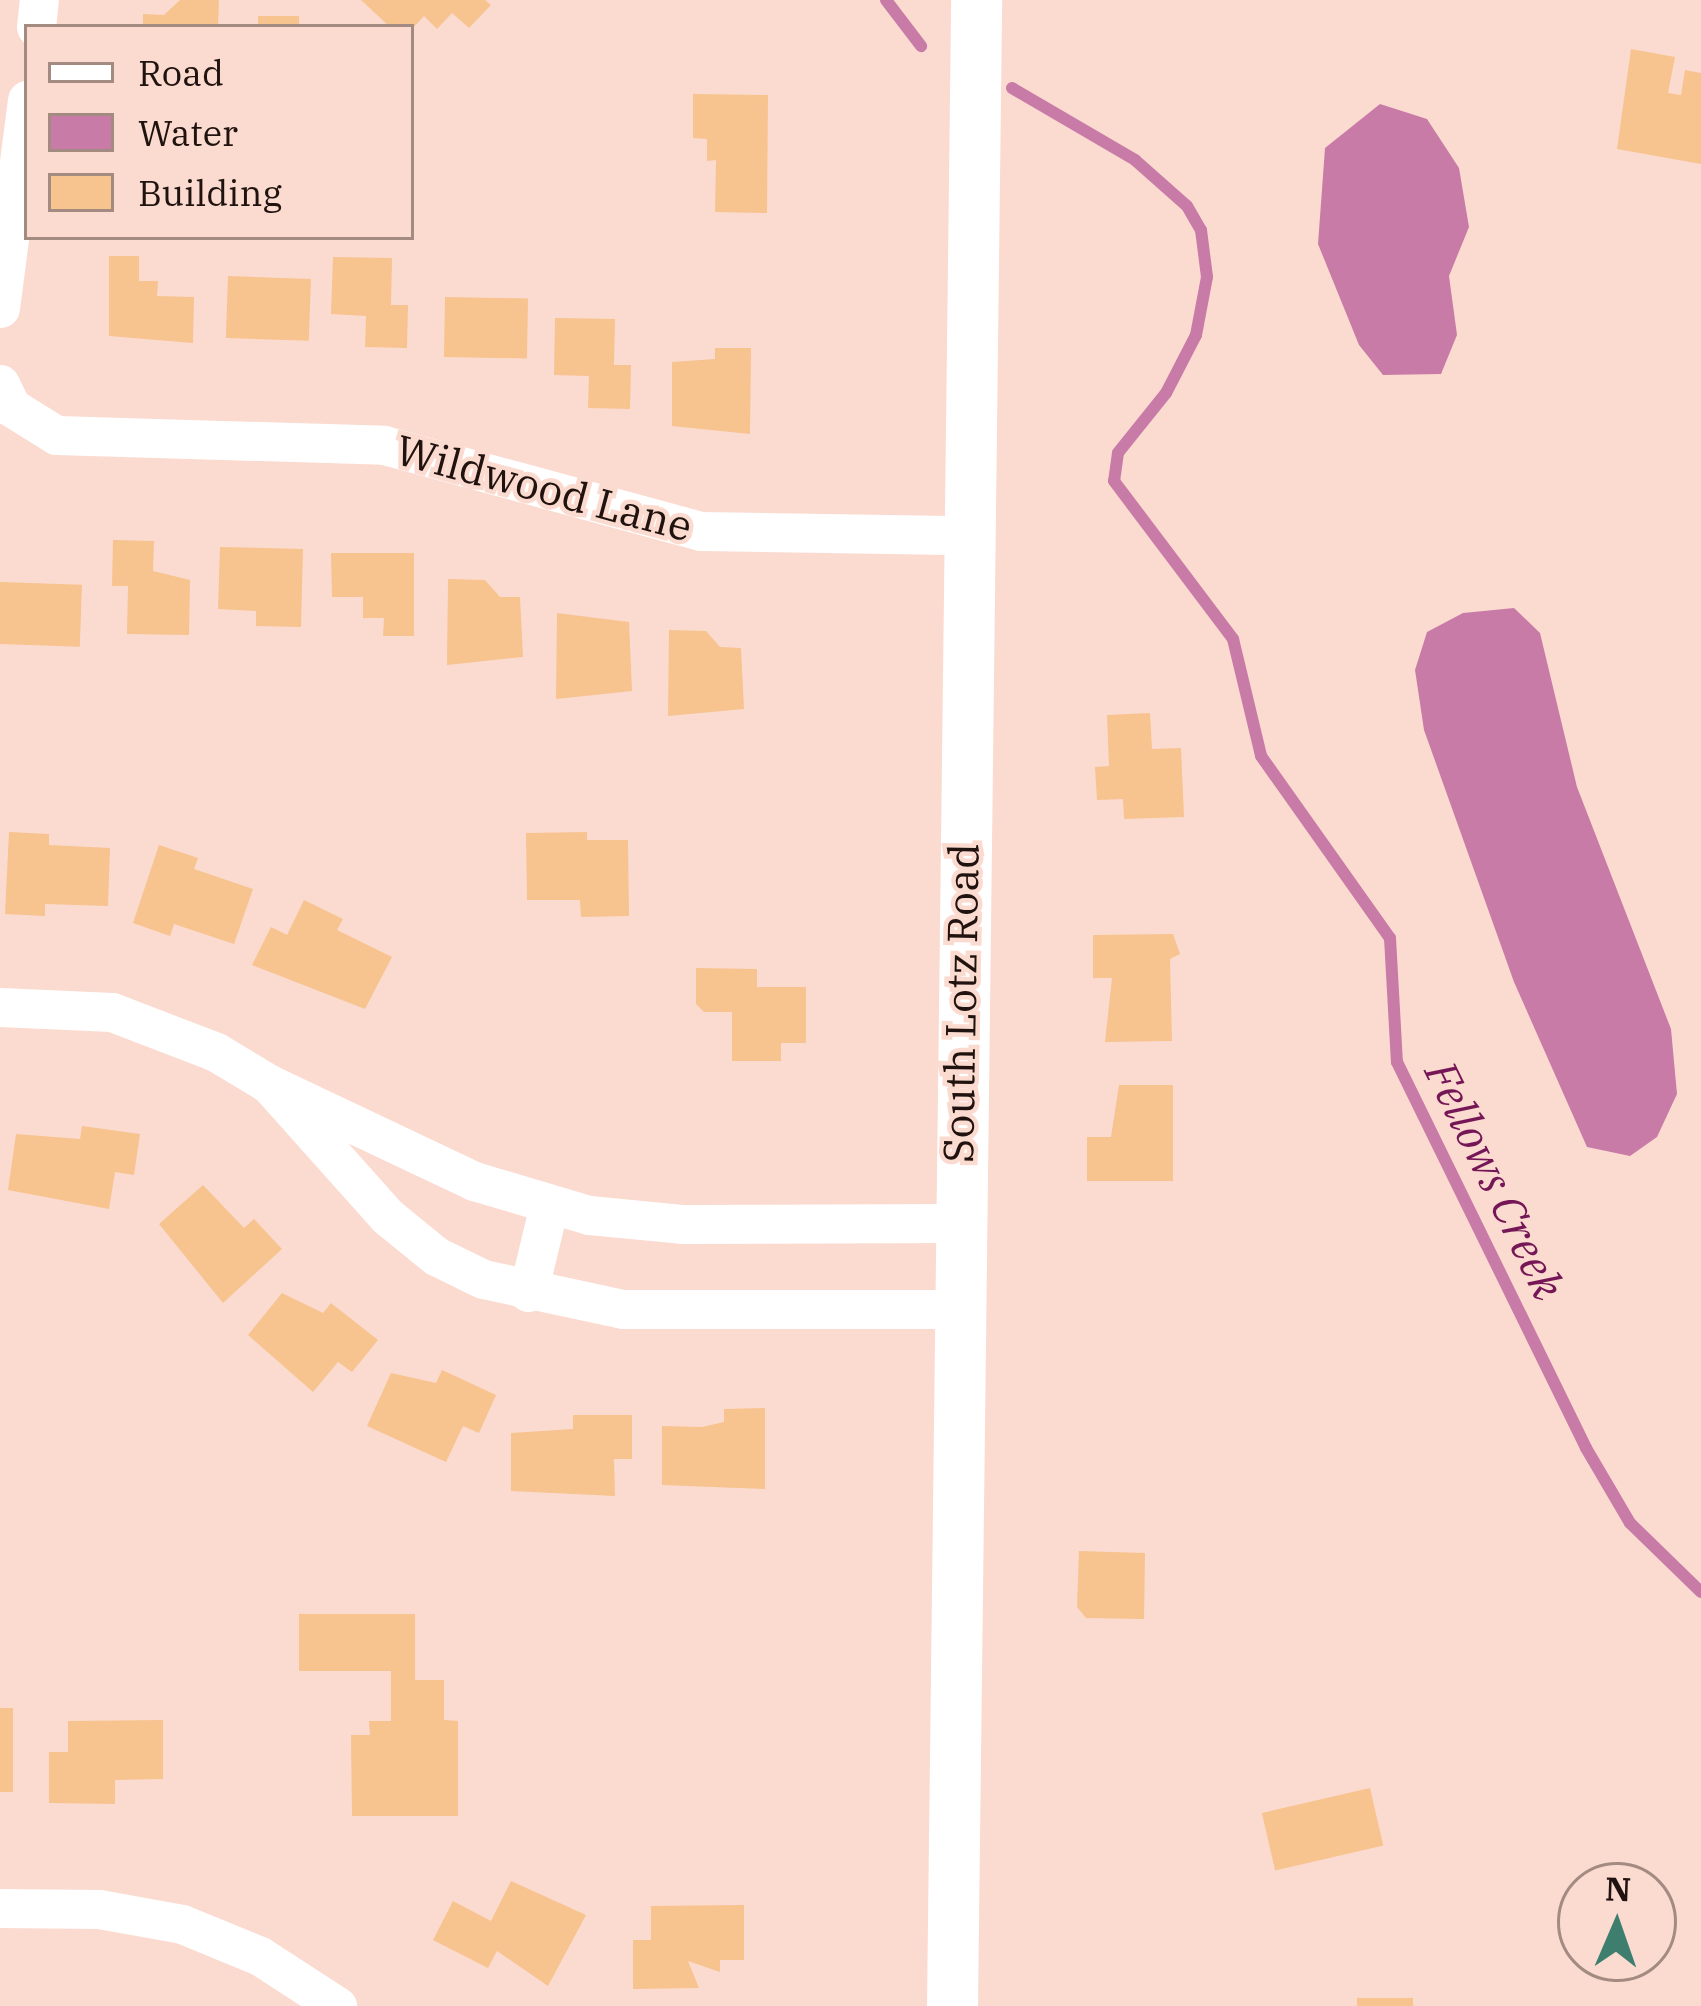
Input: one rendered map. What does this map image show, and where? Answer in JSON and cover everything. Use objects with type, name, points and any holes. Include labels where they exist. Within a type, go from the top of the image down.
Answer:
[{"type":"street","name":"South Lotz Road","points":[[952,2006],[976,0]]},
{"type":"street","points":[[0,308],[24,123]]},
{"type":"street","name":"Wildwood Lane","points":[[0,384],[11,407],[56,435],[384,445],[701,531],[966,535]]},
{"type":"street","points":[[0,1007],[70,1006],[130,1018],[216,1052],[269,1084],[474,1181],[549,1204],[682,1224],[958,1223]]},
{"type":"street","points":[[269,1084],[327,1157],[436,1256],[528,1292],[623,1309],[958,1309]]},
{"type":"street","points":[[528,1292],[549,1204]]},
{"type":"street","points":[[0,1908],[99,1909],[182,1924],[260,1956],[337,2006]]},
{"type":"water","points":[[1380,104],[1427,119],[1459,168],[1469,227],[1449,276],[1457,335],[1441,374],[1383,375],[1359,345],[1318,244],[1325,148]]},
{"type":"water","points":[[1514,608],[1540,633],[1577,787],[1671,1029],[1677,1094],[1657,1137],[1630,1156],[1587,1147],[1514,982],[1424,730],[1415,670],[1427,632],[1463,613]]},
{"type":"building","points":[[180,0],[219,0],[218,24],[143,24],[143,14],[164,15]]},
{"type":"building","points":[[361,0],[485,0],[491,5],[469,28],[452,13],[437,29],[424,16],[414,27],[387,24]]},
{"type":"building","points":[[258,16],[299,16],[299,24],[258,24]]},
{"type":"building","points":[[1631,49],[1675,57],[1668,93],[1681,95],[1685,70],[1701,73],[1701,164],[1617,149]]},
{"type":"building","points":[[693,94],[768,95],[767,213],[715,212],[716,160],[707,161],[707,139],[693,138]]},
{"type":"building","points":[[109,256],[139,256],[139,281],[158,281],[157,296],[194,297],[193,343],[109,336]]},
{"type":"building","points":[[333,257],[392,258],[391,305],[408,305],[407,348],[365,347],[366,316],[331,314]]},
{"type":"building","points":[[228,276],[311,279],[309,341],[226,338]]},
{"type":"building","points":[[445,297],[528,298],[527,358],[444,357]]},
{"type":"building","points":[[555,318],[615,319],[614,365],[631,365],[630,409],[588,408],[589,376],[554,375]]},
{"type":"building","points":[[715,348],[751,348],[750,434],[672,426],[672,362],[715,359]]},
{"type":"building","points":[[113,540],[154,541],[153,571],[190,580],[189,635],[127,634],[128,586],[112,586]]},
{"type":"building","points":[[220,547],[303,549],[301,627],[256,626],[256,611],[218,609]]},
{"type":"building","points":[[331,553],[414,553],[414,636],[383,636],[384,618],[363,618],[363,597],[332,597]]},
{"type":"building","points":[[448,579],[485,580],[500,597],[520,597],[523,657],[447,665]]},
{"type":"building","points":[[0,582],[82,585],[80,647],[0,644]]},
{"type":"building","points":[[557,613],[629,622],[632,691],[556,699]]},
{"type":"building","points":[[669,630],[706,631],[720,647],[741,648],[744,709],[668,716]]},
{"type":"building","points":[[1150,713],[1152,749],[1181,748],[1184,817],[1124,819],[1123,799],[1097,800],[1095,767],[1109,766],[1107,715]]},
{"type":"building","points":[[9,832],[49,834],[49,845],[110,848],[108,906],[45,904],[45,916],[5,914]]},
{"type":"building","points":[[587,832],[587,840],[628,840],[629,916],[581,917],[580,900],[527,900],[526,833]]},
{"type":"building","points":[[159,845],[198,858],[194,869],[253,889],[234,944],[174,924],[170,936],[133,923]]},
{"type":"building","points":[[304,900],[343,919],[337,930],[392,957],[365,1009],[252,965],[271,927],[287,935]]},
{"type":"building","points":[[1173,934],[1180,954],[1170,959],[1172,1041],[1105,1042],[1112,978],[1093,978],[1093,935]]},
{"type":"building","points":[[696,968],[757,969],[757,987],[806,987],[806,1043],[781,1043],[781,1061],[732,1061],[732,1012],[704,1012],[696,1004]]},
{"type":"building","points":[[1119,1085],[1173,1085],[1173,1181],[1087,1181],[1087,1137],[1111,1137]]},
{"type":"building","points":[[82,1126],[140,1134],[134,1175],[115,1172],[109,1209],[8,1190],[16,1134],[80,1139]]},
{"type":"building","points":[[203,1185],[244,1228],[254,1219],[282,1249],[223,1303],[159,1224]]},
{"type":"building","points":[[282,1293],[323,1313],[331,1303],[378,1340],[352,1372],[338,1362],[313,1392],[248,1335]]},
{"type":"building","points":[[442,1370],[496,1395],[479,1433],[463,1426],[446,1462],[367,1426],[391,1373],[436,1383]]},
{"type":"building","points":[[765,1408],[765,1489],[662,1485],[662,1426],[702,1427],[724,1422],[724,1409]]},
{"type":"building","points":[[573,1415],[632,1415],[632,1459],[614,1459],[615,1496],[511,1491],[511,1433],[573,1429]]},
{"type":"building","points":[[1079,1551],[1145,1553],[1144,1619],[1086,1618],[1077,1607]]},
{"type":"building","points":[[299,1614],[415,1614],[415,1680],[444,1680],[444,1720],[458,1721],[458,1816],[352,1816],[351,1735],[370,1735],[369,1721],[391,1721],[391,1671],[299,1671]]},
{"type":"building","points":[[0,1708],[13,1708],[13,1792],[0,1792]]},
{"type":"building","points":[[163,1720],[163,1779],[115,1780],[115,1804],[49,1803],[49,1752],[68,1752],[68,1721]]},
{"type":"building","points":[[1370,1788],[1383,1845],[1275,1870],[1262,1813]]},
{"type":"building","points":[[511,1881],[586,1915],[548,1986],[497,1951],[488,1968],[433,1940],[453,1901],[491,1921]]},
{"type":"building","points":[[744,1905],[744,1960],[720,1960],[720,1972],[688,1961],[699,1988],[633,1989],[633,1940],[651,1940],[651,1906]]},
{"type":"building","points":[[1357,1998],[1413,1998],[1413,2006],[1357,2006]]},
{"type":"waterway","name":"Fellows Creek","points":[[886,0],[921,46]]},
{"type":"waterway","name":"Fellows Creek","points":[[1012,88],[1135,160],[1187,206],[1201,230],[1207,277],[1196,335],[1166,393],[1118,453],[1114,481],[1233,639],[1261,756],[1390,938],[1397,1062],[1586,1448],[1630,1523],[1701,1592]]}]
